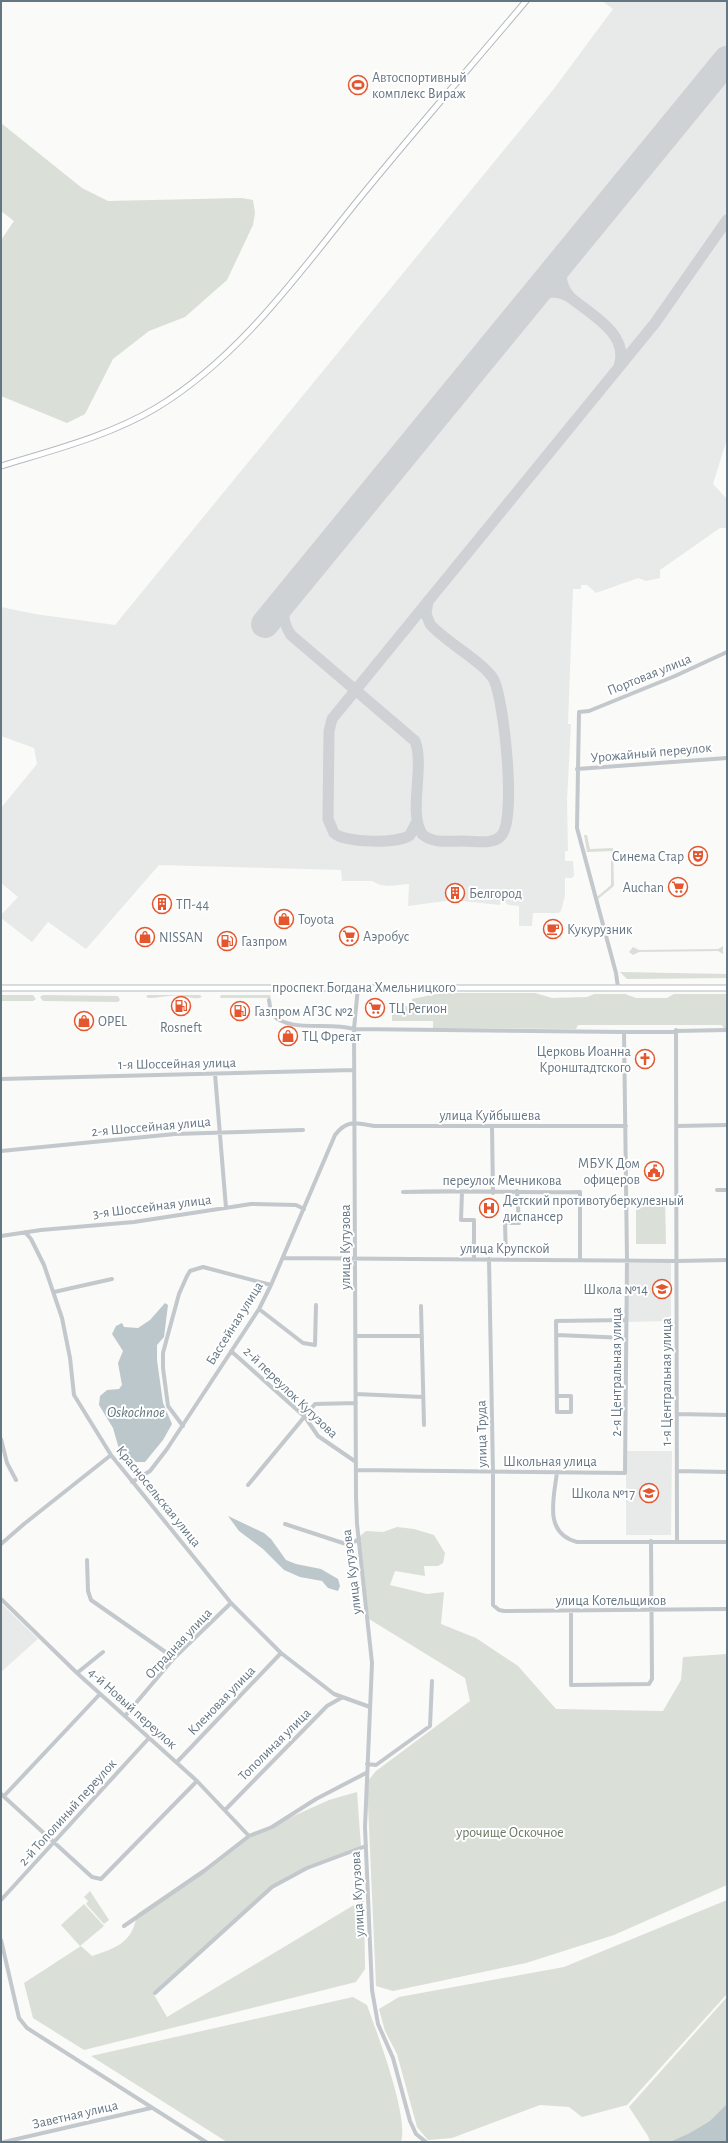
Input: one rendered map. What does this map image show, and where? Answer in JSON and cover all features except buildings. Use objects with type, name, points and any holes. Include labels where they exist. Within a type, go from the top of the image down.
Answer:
[{"type":"main road","points":[[1,466],[78,442],[155,408],[195,381],[229,351],[267,312],[367,190],[526,1]]},
{"type":"main road","name":"проспект Богдана Хмельницкого","points":[[1,988],[727,988]]},
{"type":"street","name":"Портовая улица","points":[[577,769],[579,712],[589,711],[675,676],[727,652]]},
{"type":"street","name":"Урожайный переулок","points":[[577,769],[727,758]]},
{"type":"street","points":[[577,769],[577,828],[616,973],[618,988]]},
{"type":"street","name":"улица Кутузова","points":[[358,987],[354,1029],[356,1470],[357,1524],[372,1652],[366,1773],[366,1846],[372,1990],[376,2014],[393,2058],[410,2121],[416,2134],[426,2142]]},
{"type":"street","points":[[269,1000],[271,1013],[284,1023],[302,1026],[342,1025],[354,1029],[624,1032],[727,1030]]},
{"type":"street","name":"1-я Центральная улица","points":[[676,1030],[677,1542]]},
{"type":"street","name":"2-я Центральная улица","points":[[624,1032],[627,1260],[627,1452],[625,1473]]},
{"type":"street","name":"1-я Шоссейная улица","points":[[1,1079],[354,1070]]},
{"type":"street","points":[[215,1074],[218,1131],[226,1208]]},
{"type":"street","name":"улица Куйбышева","points":[[355,1123],[374,1126],[626,1126]]},
{"type":"street","name":"Бассейная улица","points":[[132,1482],[150,1471],[183,1426],[259,1310],[283,1258],[335,1135],[341,1127],[355,1123]]},
{"type":"street","points":[[677,1126],[727,1125]]},
{"type":"street","points":[[492,1127],[493,1193]]},
{"type":"street","name":"2-я Шоссейная улица","points":[[1,1151],[106,1140],[218,1131],[302,1130]]},
{"type":"street","name":"переулок Мечникова","points":[[403,1192],[456,1190],[462,1192],[493,1193],[517,1191],[580,1192],[580,1260]]},
{"type":"street","points":[[717,1190],[727,1190]]},
{"type":"street","points":[[506,1259],[506,1223],[519,1223],[517,1191]]},
{"type":"street","points":[[462,1192],[461,1220],[474,1220],[474,1259]]},
{"type":"street","name":"3-я Шоссейная улица","points":[[1,1236],[25,1232],[134,1222],[226,1208],[272,1203],[296,1205],[304,1209]]},
{"type":"street","name":"Красносельская улица","points":[[25,1232],[31,1239],[54,1292],[68,1345],[74,1395],[111,1455],[231,1603],[281,1653],[324,1687],[341,1698],[370,1707]]},
{"type":"street","name":"улица Крупской","points":[[283,1258],[677,1261],[727,1260]]},
{"type":"street","name":"улица Труда","points":[[489,1259],[493,1472],[492,1601],[496,1608]]},
{"type":"street","points":[[183,1426],[168,1406],[163,1368],[167,1338],[179,1294],[190,1271],[203,1267],[271,1285]]},
{"type":"street","points":[[54,1292],[112,1280]]},
{"type":"street","points":[[259,1310],[303,1344],[315,1345],[316,1306]]},
{"type":"street","points":[[421,1306],[424,1425]]},
{"type":"street","points":[[557,1396],[571,1396],[571,1412],[557,1412],[556,1321],[626,1320]]},
{"type":"street","points":[[557,1335],[626,1338]]},
{"type":"street","points":[[356,1336],[422,1336]]},
{"type":"street","name":"2-й переулок Кутузова","points":[[231,1351],[305,1417],[318,1436],[356,1462]]},
{"type":"street","points":[[356,1394],[423,1397]]},
{"type":"street","points":[[248,1485],[315,1404],[356,1403]]},
{"type":"street","points":[[677,1414],[727,1415]]},
{"type":"street","points":[[1,1439],[7,1463],[16,1480]]},
{"type":"street","points":[[1,1544],[111,1455]]},
{"type":"street","name":"Школьная улица","points":[[356,1470],[625,1473]]},
{"type":"street","points":[[677,1471],[727,1472]]},
{"type":"street","points":[[557,1472],[553,1516],[557,1529],[562,1536],[577,1542],[727,1542]]},
{"type":"street","points":[[285,1524],[343,1544],[349,1545],[359,1539]]},
{"type":"street","points":[[571,1611],[570,1685],[649,1684],[652,1679],[651,1541]]},
{"type":"street","points":[[87,1560],[88,1591],[92,1600],[174,1658]]},
{"type":"street","name":"4-й Новый переулок","points":[[1,1599],[77,1673],[197,1781],[249,1836]]},
{"type":"street","name":"Отрадная улица","points":[[125,1716],[174,1658],[231,1603]]},
{"type":"street","name":"улица Котельщиков","points":[[496,1608],[504,1611],[652,1611],[727,1609]]},
{"type":"street","points":[[77,1673],[103,1652]]},
{"type":"street","name":"Кленовая улица","points":[[177,1762],[281,1653]]},
{"type":"street","points":[[367,1764],[376,1766],[430,1726],[432,1681]]},
{"type":"street","points":[[100,1694],[2,1795],[92,1877],[101,1879],[197,1781]]},
{"type":"street","name":"Тополиная улица","points":[[225,1810],[327,1706],[341,1698]]},
{"type":"street","name":"2-й Тополиный переулок","points":[[1,1900],[149,1738]]},
{"type":"street","points":[[124,1926],[204,1871],[249,1836],[272,1827],[316,1799],[366,1773]]},
{"type":"street","points":[[155,1993],[272,1887],[307,1868],[366,1846]]},
{"type":"street","points":[[1,1940],[19,2018],[27,2028],[204,2141]]},
{"type":"street","name":"Заветная улица","points":[[4,2142],[151,2108]]},
{"type":"shaded area","points":[[602,1],[727,1],[727,439],[713,484],[727,499],[727,528],[720,528],[660,570],[660,578],[646,581],[638,578],[596,593],[587,585],[581,585],[581,589],[573,589],[568,724],[571,724],[567,800],[568,851],[565,851],[565,861],[573,861],[574,875],[572,878],[565,878],[565,896],[561,911],[559,913],[533,913],[532,926],[519,926],[519,906],[509,905],[501,900],[500,905],[453,900],[408,906],[409,884],[389,886],[380,885],[372,881],[342,881],[341,870],[159,865],[86,949],[48,922],[32,942],[1,918],[1,915],[18,897],[1,883],[1,808],[37,764],[34,748],[1,736],[1,607],[35,614],[115,625],[553,90],[613,9]]},
{"type":"shaded area","points":[[625,1263],[671,1263],[671,1321],[626,1322]]},
{"type":"shaded area","name":"Школа №17","points":[[626,1451],[672,1451],[671,1535],[626,1535]]},
{"type":"shaded area","points":[[1,1603],[38,1639],[1,1672]]},
{"type":"green space","points":[[1,123],[82,188],[108,201],[242,198],[253,200],[255,213],[253,225],[227,280],[185,317],[149,331],[113,359],[85,414],[67,423],[1,396],[1,240],[14,221],[1,211]]},
{"type":"green space","points":[[584,835],[587,835],[590,849],[613,848],[614,886],[598,899],[597,897],[611,885],[611,851],[587,852]]},
{"type":"green space","points":[[723,946],[723,954],[718,951],[639,952],[633,955],[629,952],[633,947],[639,950],[718,949]]},
{"type":"green space","points":[[620,972],[727,974],[727,978],[627,979]]},
{"type":"green space","points":[[442,993],[535,993],[552,998],[587,997],[594,994],[625,994],[636,998],[667,998],[674,994],[727,994],[727,1029],[724,1029],[722,1025],[578,1025],[576,1029],[433,1028],[433,1021],[392,1021],[392,1006],[412,1006],[412,999]]},
{"type":"green space","points":[[1,995],[33,995],[36,999],[33,1001],[1,1001]]},
{"type":"green space","points":[[43,995],[118,996],[120,1000],[118,1002],[43,1001],[40,997]]},
{"type":"green space","points":[[148,995],[174,995],[148,998],[146,996]]},
{"type":"green space","points":[[174,995],[200,995],[202,997],[195,998]]},
{"type":"green space","points":[[221,995],[270,995],[271,998],[221,998]]},
{"type":"green space","points":[[636,1198],[665,1198],[666,1244],[636,1244]]},
{"type":"green space","name":"урочище Оскочное","points":[[397,1527],[414,1529],[434,1535],[445,1553],[443,1563],[438,1566],[424,1566],[425,1576],[395,1571],[390,1585],[427,1594],[444,1592],[441,1624],[476,1638],[518,1666],[556,1709],[663,1711],[681,1680],[683,1657],[727,1654],[727,1885],[614,1935],[526,1963],[393,1991],[376,1986],[367,1782],[376,1771],[470,1701],[465,1678],[369,1619],[360,1536],[366,1531],[383,1532]]},
{"type":"green space","points":[[357,1792],[361,1847],[306,1867],[271,1886],[153,1993],[167,2017],[364,1899],[365,1969],[356,1982],[84,2050],[33,2018],[24,1983],[81,1946],[92,1956],[116,1947],[128,1937],[132,1931],[137,1914],[256,1833],[329,1800]]},
{"type":"green space","points":[[90,1891],[109,1920],[104,1924],[86,1904],[88,1901],[84,1897]]},
{"type":"green space","points":[[727,1900],[727,1994],[627,2105],[582,2117],[569,2107],[540,2105],[452,2138],[428,2140],[417,2127],[397,2054],[385,2031],[379,2009],[399,1997],[564,1967]]},
{"type":"green space","points":[[84,1904],[104,1926],[80,1946],[61,1925]]},
{"type":"green space","points":[[353,1997],[367,2005],[391,2074],[400,2114],[402,2130],[401,2142],[227,2142],[91,2056]]},
{"type":"green space","points":[[727,1997],[727,2142],[650,2142],[648,2136],[629,2107]]},
{"type":"water","name":"Oskochnoe","points":[[165,1303],[168,1305],[164,1337],[157,1345],[157,1360],[163,1403],[172,1424],[163,1440],[145,1462],[136,1462],[119,1449],[113,1428],[99,1405],[100,1396],[107,1390],[119,1389],[122,1385],[118,1363],[123,1351],[112,1334],[116,1326],[122,1323],[124,1327],[138,1328],[150,1320]]},
{"type":"water","points":[[228,1516],[264,1533],[271,1539],[286,1560],[296,1564],[321,1569],[338,1579],[340,1586],[338,1591],[328,1588],[322,1581],[300,1577],[284,1570],[263,1549],[239,1531]]},
{"type":"water","points":[[727,2104],[727,2142],[670,2142],[690,2133],[710,2121]]},
{"type":"taxiway","points":[[417,821],[410,835],[395,840],[372,841],[349,839],[334,833],[328,819],[329,731],[332,719],[655,323],[727,220]]},
{"type":"taxiway","points":[[569,253],[563,264],[561,276],[564,287],[571,298]]},
{"type":"taxiway","points":[[530,301],[540,295],[550,292],[561,293],[571,298],[598,319],[614,335],[619,345],[621,355],[619,366]]},
{"type":"taxiway","points":[[288,596],[284,616],[286,625],[291,635],[415,741],[418,751],[416,814],[418,825],[422,834],[436,841],[493,841],[501,836],[506,826],[508,808],[505,734],[498,692],[494,680],[489,673],[436,631],[430,624],[426,614],[428,601]]},
{"type":"runway","points":[[265,624],[727,60]]},
{"type":"place","name":"Автоспортивный комплекс Вираж","points":[[358,85]]},
{"type":"place","name":"Синема Стар","points":[[698,856]]},
{"type":"place","name":"Auchan","points":[[678,887]]},
{"type":"place","name":"Белгород","points":[[455,893]]},
{"type":"place","name":"ТП-44","points":[[162,904]]},
{"type":"place","name":"Toyota","points":[[284,919]]},
{"type":"place","name":"Кукурузник","points":[[553,929]]},
{"type":"place","name":"Аэробус","points":[[349,936]]},
{"type":"place","name":"NISSAN","points":[[145,937]]},
{"type":"place","name":"Газпром","points":[[227,941]]},
{"type":"place","name":"Rosneft","points":[[181,1006]]},
{"type":"place","name":"ТЦ Регион","points":[[375,1008]]},
{"type":"place","name":"Газпром АГЗС №2","points":[[240,1011]]},
{"type":"place","name":"OPEL","points":[[84,1021]]},
{"type":"place","name":"ТЦ Фрегат","points":[[288,1036]]},
{"type":"place","name":"Церковь Иоанна Кронштадтского","points":[[645,1059]]},
{"type":"place","name":"МБУК Дом офицеров","points":[[654,1171]]},
{"type":"place","name":"Детский противотуберкулезный диспансер","points":[[489,1208]]},
{"type":"place","name":"Школа №14","points":[[662,1289]]},
{"type":"place","name":"Школа №17","points":[[649,1493]]}]
